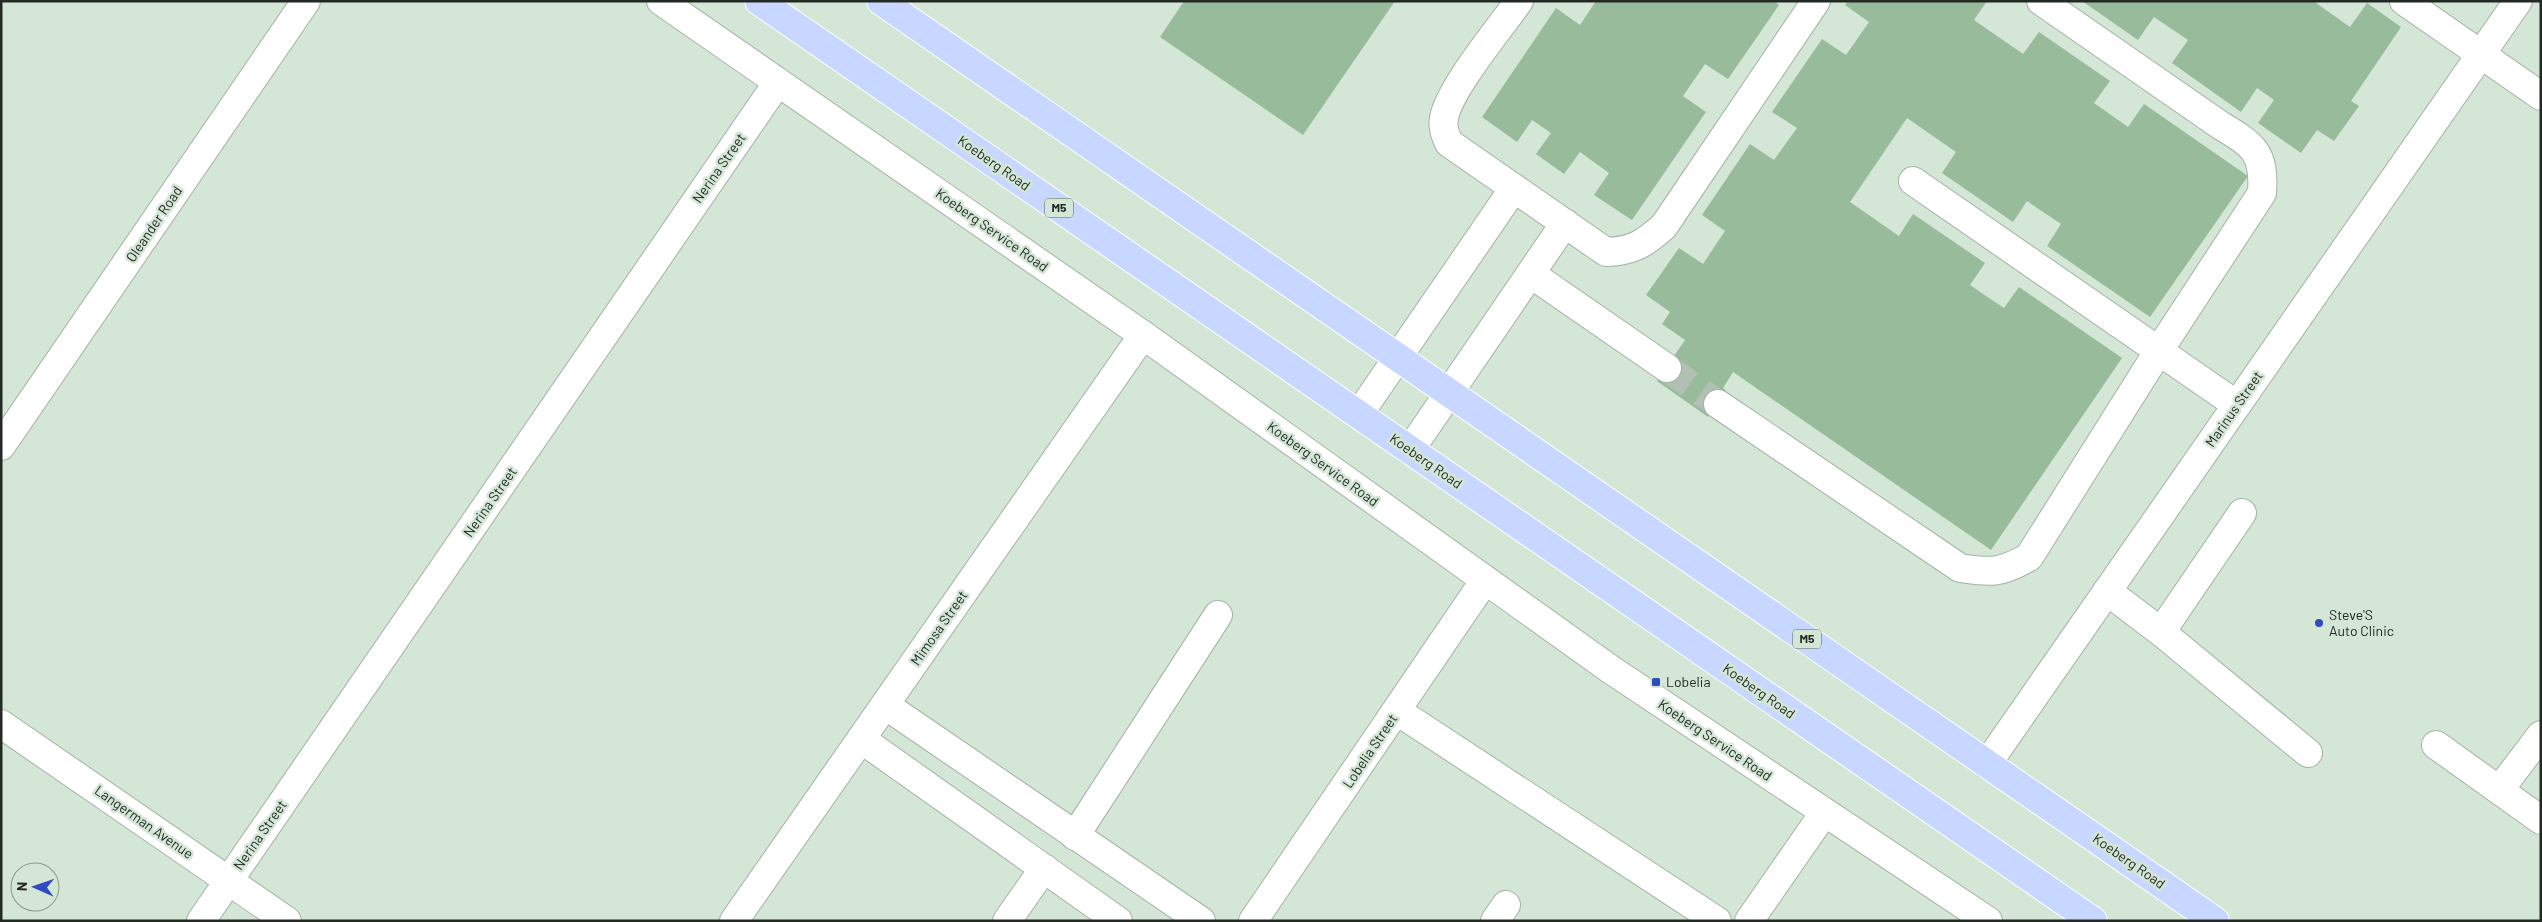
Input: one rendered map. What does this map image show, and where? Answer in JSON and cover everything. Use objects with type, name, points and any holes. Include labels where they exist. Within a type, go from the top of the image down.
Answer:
[{"type":"main road","name":"Koeberg Road","points":[[759,1],[2093,921]]},
{"type":"main road","name":"Koeberg Road","points":[[881,1],[2215,921]]},
{"type":"street","name":"Oleander Road","points":[[1,446],[306,1]]},
{"type":"street","name":"Koeberg Service Road","points":[[661,1],[1144,335],[1610,669],[1988,921]]},
{"type":"street","points":[[1519,1],[1450,98],[1443,118],[1444,133],[1449,143],[1606,252],[1623,252],[1645,243],[1664,226],[1816,1]]},
{"type":"street","points":[[1718,404],[1960,568],[1984,572],[2007,570],[2029,557],[2158,352],[2262,193],[2264,174],[2257,155],[2248,142],[2041,1]]},
{"type":"street","points":[[2404,1],[2541,96]]},
{"type":"street","name":"Marinus Street","points":[[1987,764],[2518,1]]},
{"type":"street","name":"Nerina Street","points":[[201,921],[778,82]]},
{"type":"street","points":[[1913,181],[2237,405]]},
{"type":"street","points":[[1359,414],[1514,188]]},
{"type":"street","points":[[1410,450],[1565,223]]},
{"type":"street","points":[[1531,274],[1666,368]]},
{"type":"street","name":"Mimosa Street","points":[[734,921],[1144,335]]},
{"type":"street","points":[[2160,632],[2242,513]]},
{"type":"street","name":"Lobelia Street","points":[[1253,921],[1485,580]]},
{"type":"street","points":[[2106,591],[2160,632],[2308,752]]},
{"type":"street","points":[[1075,836],[1218,615]]},
{"type":"street","points":[[885,705],[1201,921]]},
{"type":"street","points":[[1397,711],[1717,921]]},
{"type":"street","name":"Langerman Avenue","points":[[1,724],[288,921]]},
{"type":"street","points":[[2500,789],[2541,734]]},
{"type":"street","points":[[861,739],[1118,921]]},
{"type":"street","points":[[2436,745],[2541,820]]},
{"type":"street","points":[[1749,921],[1824,813]]},
{"type":"street","points":[[1007,921],[1044,868]]},
{"type":"building","points":[[1184,1],[1395,1],[1303,135],[1160,37]]},
{"type":"building","points":[[1596,1],[1774,1],[1779,5],[1728,79],[1705,64],[1683,96],[1706,112],[1632,220],[1594,195],[1609,173],[1580,152],[1564,174],[1536,154],[1551,133],[1532,120],[1517,142],[1482,117],[1556,8],[1580,25]]},
{"type":"building","points":[[1848,1],[1987,1],[1974,20],[2023,54],[2039,32],[2110,81],[2094,103],[2128,127],[2144,104],[2248,176],[2150,317],[2047,246],[2061,224],[2027,201],[2013,222],[1942,173],[1956,152],[1907,118],[1850,202],[1899,236],[1913,214],[1985,263],[1970,285],[2004,308],[2019,287],[2122,358],[1991,550],[1733,372],[1723,388],[1726,391],[1708,417],[1657,381],[1685,340],[1662,324],[1670,312],[1646,295],[1679,248],[1703,264],[1725,231],[1702,215],[1750,144],[1774,160],[1797,128],[1772,112],[1822,39],[1846,55],[1869,22],[1845,5]]},
{"type":"building","points":[[2082,1],[2317,1],[2316,3],[2350,27],[2367,3],[2401,27],[2351,101],[2359,106],[2334,141],[2317,130],[2301,153],[2258,123],[2274,100],[2257,88],[2241,112],[2172,63],[2188,40],[2154,17],[2138,40]]},
{"type":"tunnel","points":[[1667,368],[1718,404]]},
{"type":"place","name":"Steve'S Auto Clinic","points":[[2319,623]]},
{"type":"place","name":"Lobelia","points":[[1656,682]]}]
